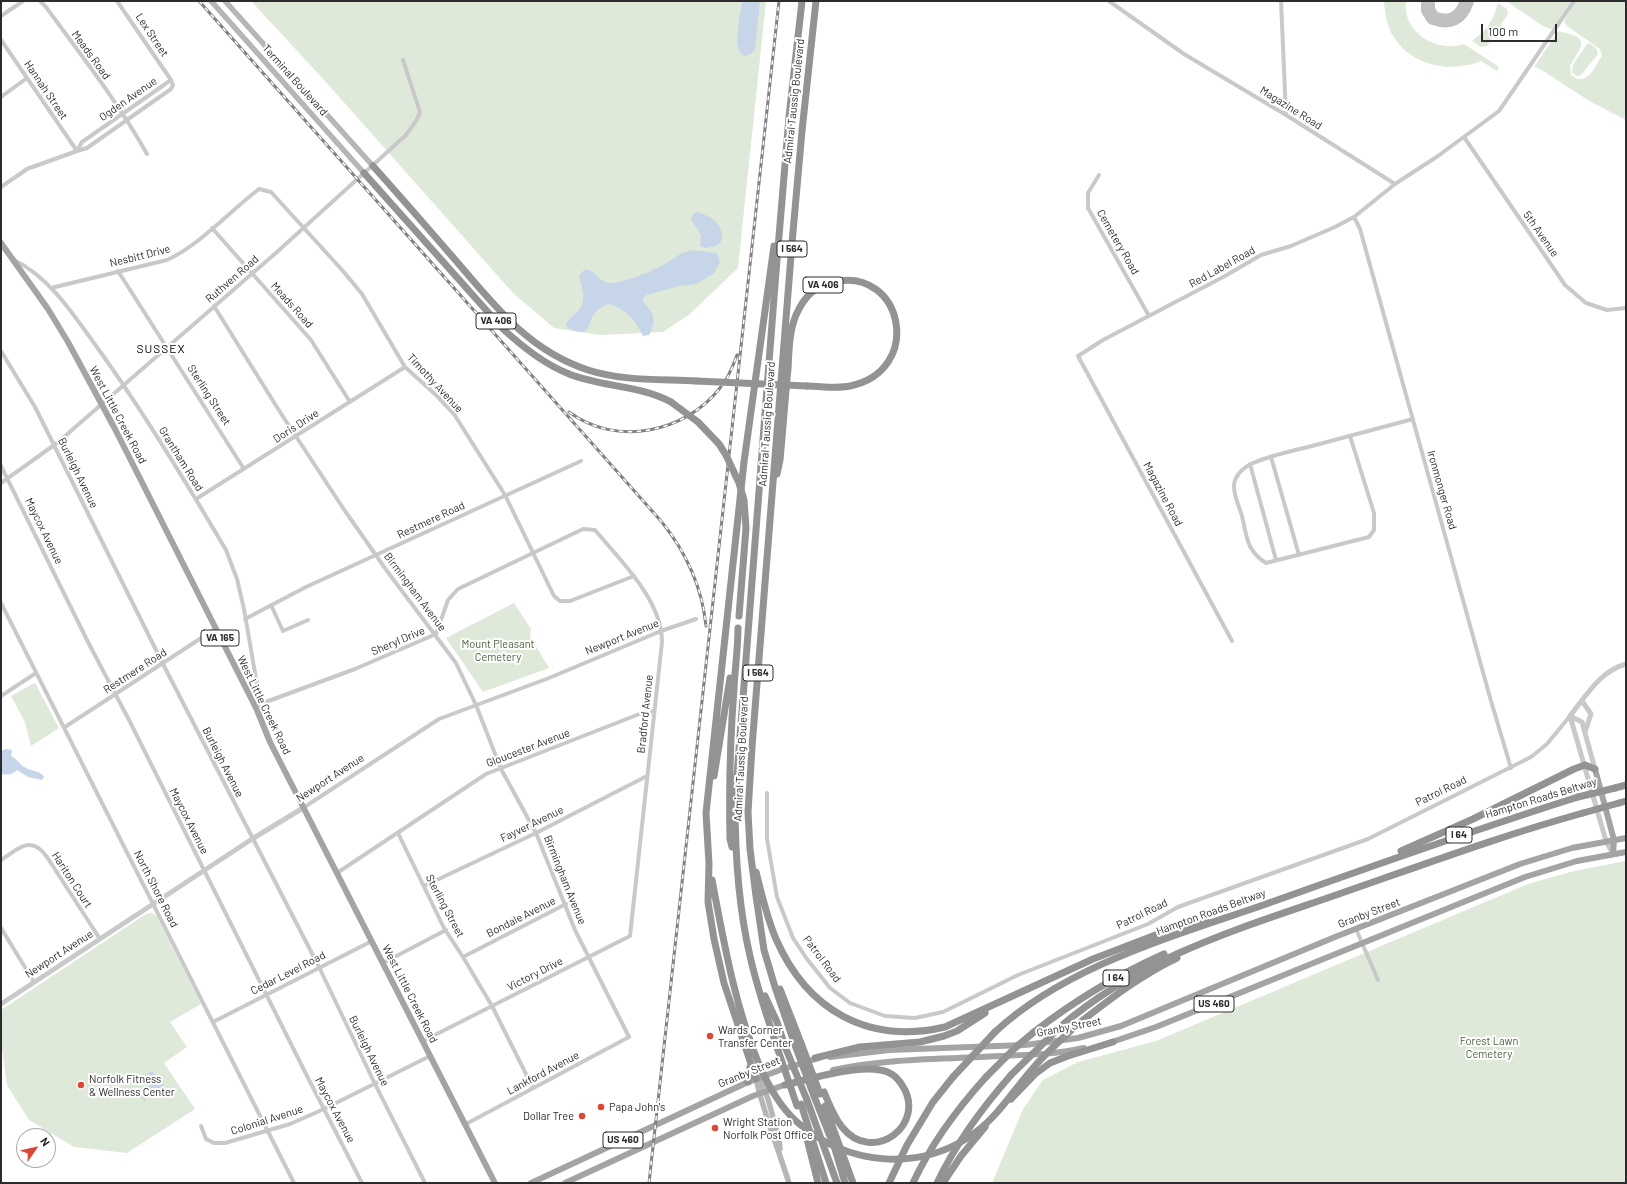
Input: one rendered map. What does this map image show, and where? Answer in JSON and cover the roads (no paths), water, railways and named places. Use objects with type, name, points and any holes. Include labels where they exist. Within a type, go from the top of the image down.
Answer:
[{"type":"highway","points":[[790,107],[789,92],[798,1]]},
{"type":"highway","name":"Admiral Taussig Boulevard","points":[[789,117],[802,1]]},
{"type":"highway","name":"Admiral Taussig Boulevard","points":[[750,849],[748,812],[749,784],[801,139],[816,1]]},
{"type":"highway","points":[[758,1078],[749,1058],[724,983],[717,951],[708,902],[709,864],[706,812],[744,462],[771,271],[783,148],[789,117]]},
{"type":"highway","points":[[737,874],[735,828],[736,774],[789,117]]},
{"type":"highway","name":"VA 406","points":[[373,166],[510,322],[539,346],[571,364],[601,374],[630,378],[696,380],[807,386],[840,387],[858,384],[874,376],[888,362],[896,346],[897,327],[892,309],[887,301],[874,289],[857,281],[848,280],[829,283],[812,292],[806,298],[796,314],[790,339],[780,460],[772,497]]},
{"type":"highway","name":"VA 406","points":[[364,173],[498,323],[520,344],[543,361],[569,374],[611,385],[651,392],[671,402],[698,422],[719,444],[726,455],[739,483],[744,500],[746,528],[738,628]]},
{"type":"highway","points":[[707,838],[712,787],[738,628]]},
{"type":"highway","points":[[738,628],[729,784],[730,838],[737,874],[746,938],[755,974],[787,1082],[801,1103],[838,1183]]},
{"type":"highway","points":[[1341,877],[1371,862],[1427,840],[1574,769],[1585,765],[1595,769]]},
{"type":"highway","name":"Hampton Roads Beltway","points":[[890,1183],[907,1145],[934,1102],[953,1077],[995,1032],[1011,1017],[1043,996],[1087,972],[1143,948],[1446,840],[1578,797],[1626,785]]},
{"type":"highway","name":"I 64","points":[[937,1183],[953,1152],[979,1113],[1011,1075],[1047,1038],[1086,1006],[1116,985],[1173,955],[1207,941],[1478,845],[1622,802]]},
{"type":"highway","points":[[750,849],[761,926],[776,978],[798,1044],[853,1183]]},
{"type":"highway","points":[[750,849],[766,913],[781,950],[802,982],[819,1000],[836,1012],[856,1023],[879,1030],[904,1033],[925,1032],[945,1027],[1048,979],[1132,944],[1184,924],[1221,920]]},
{"type":"highway","points":[[709,864],[731,974],[752,1045],[769,1085],[788,1114],[808,1132],[824,1142],[851,1154],[866,1157],[897,1160],[910,1159],[949,1148],[979,1130],[996,1113],[1039,1062],[1078,1024],[1146,975],[1175,959],[1233,932]]},
{"type":"highway","name":"I 64","points":[[913,1183],[935,1142],[949,1122],[986,1077],[1015,1048],[1034,1032],[1088,993],[1147,962],[1174,950],[1207,941]]},
{"type":"highway","points":[[755,974],[777,1022],[826,1183]]},
{"type":"highway","points":[[816,1058],[860,1047],[920,1042],[944,1036],[957,1031],[1004,1000]]},
{"type":"highway","points":[[943,1183],[951,1170],[976,1138],[1035,1074],[1059,1059],[1113,1042]]},
{"type":"highway","points":[[798,1044],[815,1076],[834,1149],[845,1183]]},
{"type":"highway","points":[[748,1082],[749,1058]]},
{"type":"highway","points":[[787,1082],[869,1068],[879,1069],[893,1075],[899,1080],[905,1090],[908,1100],[907,1115],[903,1125],[893,1136],[880,1142],[865,1142],[854,1138],[842,1127],[819,1094]]},
{"type":"highway","points":[[801,1103],[806,1134],[818,1183]]},
{"type":"main road","name":"Terminal Boulevard","points":[[211,1],[364,173]]},
{"type":"main road","name":"Terminal Boulevard","points":[[225,1],[373,166]]},
{"type":"main road","name":"West Little Creek Road","points":[[1,243],[48,309],[68,342],[101,404],[255,706],[270,742],[495,1183]]},
{"type":"main road","points":[[1595,769],[1614,840],[1613,854]]},
{"type":"main road","name":"Granby Street","points":[[531,1183],[748,1082],[816,1058],[889,1050],[1025,1045],[1078,1038],[1121,1026],[1356,929],[1531,860],[1572,848],[1626,838]]},
{"type":"main road","name":"Granby Street","points":[[565,1183],[762,1092],[787,1082],[826,1071],[890,1061],[1053,1052],[1113,1042],[1163,1024],[1362,942],[1543,870],[1578,861],[1626,852]]},
{"type":"main road","points":[[758,1078],[772,1136],[789,1183]]},
{"type":"street","points":[[1,16],[23,1]]},
{"type":"street","name":"Meads Road","points":[[40,1],[46,7],[123,115],[147,154]]},
{"type":"street","name":"Lex Street","points":[[118,1],[171,80]]},
{"type":"street","name":"Magazine Road","points":[[1109,1],[1184,54],[1286,115],[1395,184]]},
{"type":"street","points":[[1281,1],[1286,115]]},
{"type":"street","points":[[1395,184],[1438,156],[1499,111],[1574,1]]},
{"type":"street","name":"Hannah Street","points":[[1,40],[77,150]]},
{"type":"street","name":"Ruthven Road","points":[[1,482],[54,445],[304,228],[406,135],[416,121],[420,112],[403,60]]},
{"type":"street","points":[[1,97],[27,78]]},
{"type":"street","name":"Ogden Avenue","points":[[1,187],[26,169],[77,150],[87,148],[171,89],[171,80],[123,115],[82,142],[77,150]]},
{"type":"street","name":"5th Avenue","points":[[1464,137],[1566,285],[1586,303],[1607,310],[1626,308]]},
{"type":"street","name":"Cemetery Road","points":[[1099,175],[1088,194],[1088,208],[1149,316]]},
{"type":"street","name":"Red Label Road","points":[[1078,356],[1103,340],[1261,255],[1291,246],[1354,217],[1395,184]]},
{"type":"street","name":"Timothy Avenue","points":[[259,189],[271,192],[343,271],[362,294],[405,367],[436,395],[454,414],[505,495],[551,593],[560,600],[570,601],[634,576]]},
{"type":"street","name":"Nesbitt Drive","points":[[51,288],[167,260],[181,254],[259,189]]},
{"type":"street","name":"Ironmonger Road","points":[[1354,217],[1360,229],[1511,768]]},
{"type":"street","name":"Meads Road","points":[[212,228],[311,340],[350,402]]},
{"type":"street","name":"Grantham Road","points":[[13,260],[27,266],[51,288],[80,323],[124,385],[196,499],[226,550],[237,578],[245,619],[259,696],[255,706]]},
{"type":"street","name":"Sterling Street","points":[[118,271],[244,468]]},
{"type":"street","name":"Birmingham Avenue","points":[[214,306],[296,436],[376,556],[436,634],[456,663],[476,705],[501,769],[536,833],[566,904],[575,930],[629,1037]]},
{"type":"street","name":"Burleigh Avenue","points":[[1,351],[35,407],[163,664],[319,967],[375,1084],[425,1183]]},
{"type":"street","name":"Magazine Road","points":[[1078,356],[1232,641]]},
{"type":"street","name":"Doris Drive","points":[[196,499],[405,367]]},
{"type":"street","points":[[1350,436],[1374,513],[1374,530],[1369,537],[1266,563],[1256,556],[1249,544],[1234,489],[1234,480],[1240,471],[1250,464],[1271,457],[1413,419]]},
{"type":"street","points":[[1271,457],[1299,555]]},
{"type":"street","name":"Restmere Road","points":[[245,619],[306,587],[582,461]]},
{"type":"street","points":[[1250,464],[1276,560]]},
{"type":"street","name":"Maycox Avenue","points":[[1,466],[266,995],[362,1183]]},
{"type":"street","name":"Sheryl Drive","points":[[255,706],[355,669],[436,634],[448,600],[458,589],[532,553],[583,529],[595,530],[604,541]]},
{"type":"street","name":"Bradford Avenue","points":[[604,541],[634,576],[650,602],[661,631],[662,642],[633,907]]},
{"type":"street","name":"North Shore Road","points":[[1,603],[65,727],[294,1183]]},
{"type":"street","points":[[271,606],[283,631],[308,620]]},
{"type":"street","name":"Newport Avenue","points":[[1,1004],[154,905],[204,870],[304,808],[439,719],[549,678],[696,618]]},
{"type":"street","name":"Restmere Road","points":[[65,727],[215,630]]},
{"type":"street","name":"Patrol Road","points":[[767,793],[767,838],[777,897],[793,938],[807,959],[830,988],[850,1003],[885,1016],[915,1018],[943,1012],[1018,976],[1148,924],[1178,907],[1368,839],[1511,768],[1531,757],[1545,746],[1604,675],[1615,668],[1626,664]]},
{"type":"street","points":[[1,696],[36,673]]},
{"type":"street","points":[[1582,701],[1591,714],[1585,732]]},
{"type":"street","name":"Gloucester Avenue","points":[[337,873],[486,774],[642,713],[654,711]]},
{"type":"street","points":[[1570,716],[1581,720],[1595,769]]},
{"type":"street","points":[[1570,716],[1606,841],[1613,854]]},
{"type":"street","name":"Fayver Avenue","points":[[424,886],[536,833],[647,776]]},
{"type":"street","name":"Sterling Street","points":[[398,833],[446,930],[492,1006],[533,1088]]},
{"type":"street","name":"Hariton Court","points":[[1,860],[22,846],[31,845],[39,848],[47,857],[100,939]]},
{"type":"street","name":"Bondale Avenue","points":[[463,957],[566,904]]},
{"type":"street","name":"Victory Drive","points":[[423,1041],[630,936],[633,907]]},
{"type":"street","points":[[1,928],[34,982]]},
{"type":"street","points":[[1356,929],[1378,980]]},
{"type":"street","points":[[383,963],[446,930]]},
{"type":"street","name":"Cedar Level Road","points":[[213,1022],[372,941]]},
{"type":"street","name":"Lankford Avenue","points":[[466,1124],[629,1037]]},
{"type":"street","name":"Colonial Avenue","points":[[201,1126],[206,1139],[218,1144],[290,1124],[324,1109],[430,1056]]},
{"type":"water","points":[[743,1],[760,1],[755,49],[752,53],[745,56],[738,48],[739,24]]},
{"type":"water","points":[[698,212],[714,220],[719,226],[722,237],[721,242],[718,245],[704,248],[700,246],[701,235],[691,219],[693,214]]},
{"type":"water","points":[[692,250],[717,253],[720,262],[714,273],[696,284],[680,286],[646,295],[643,298],[643,301],[652,313],[654,320],[649,335],[643,336],[637,325],[626,312],[610,304],[603,306],[592,316],[588,328],[584,331],[575,331],[568,328],[566,325],[580,309],[582,304],[583,291],[579,276],[585,269],[591,271],[602,281],[615,283],[645,273],[665,264],[681,254]]},
{"type":"water","points":[[6,749],[12,750],[11,756],[24,767],[42,775],[44,777],[42,780],[28,777],[17,770],[10,774],[1,774],[1,751]]},
{"type":"water","points":[[152,1071],[161,1085],[163,1084],[164,1086],[146,1097],[145,1101],[141,1097],[140,1093],[143,1093],[150,1088],[142,1077]]},
{"type":"railway","points":[[199,1],[661,521],[685,557],[697,583],[706,626]]},
{"type":"railway","points":[[649,1183],[779,1]]},
{"type":"railway","points":[[569,412],[588,423],[608,429],[628,432],[649,430],[669,425],[688,416],[705,403],[720,388],[732,368],[737,355]]},
{"type":"place","name":"Wards Corner Transfer Center","points":[[710,1036]]},
{"type":"place","name":"Norfolk Fitness & Wellness Center","points":[[81,1085]]},
{"type":"place","name":"Papa John's","points":[[601,1107]]},
{"type":"place","name":"Dollar Tree","points":[[582,1116]]},
{"type":"place","name":"Wright Station Norfolk Post Office","points":[[715,1128]]},
{"type":"district","name":"SUSSEX","points":[[161,349]]},
{"type":"park label","name":"Mount Pleasant Cemetery","points":[[498,650]]},
{"type":"park label","name":"Forest Lawn Cemetery","points":[[1489,1047]]}]
